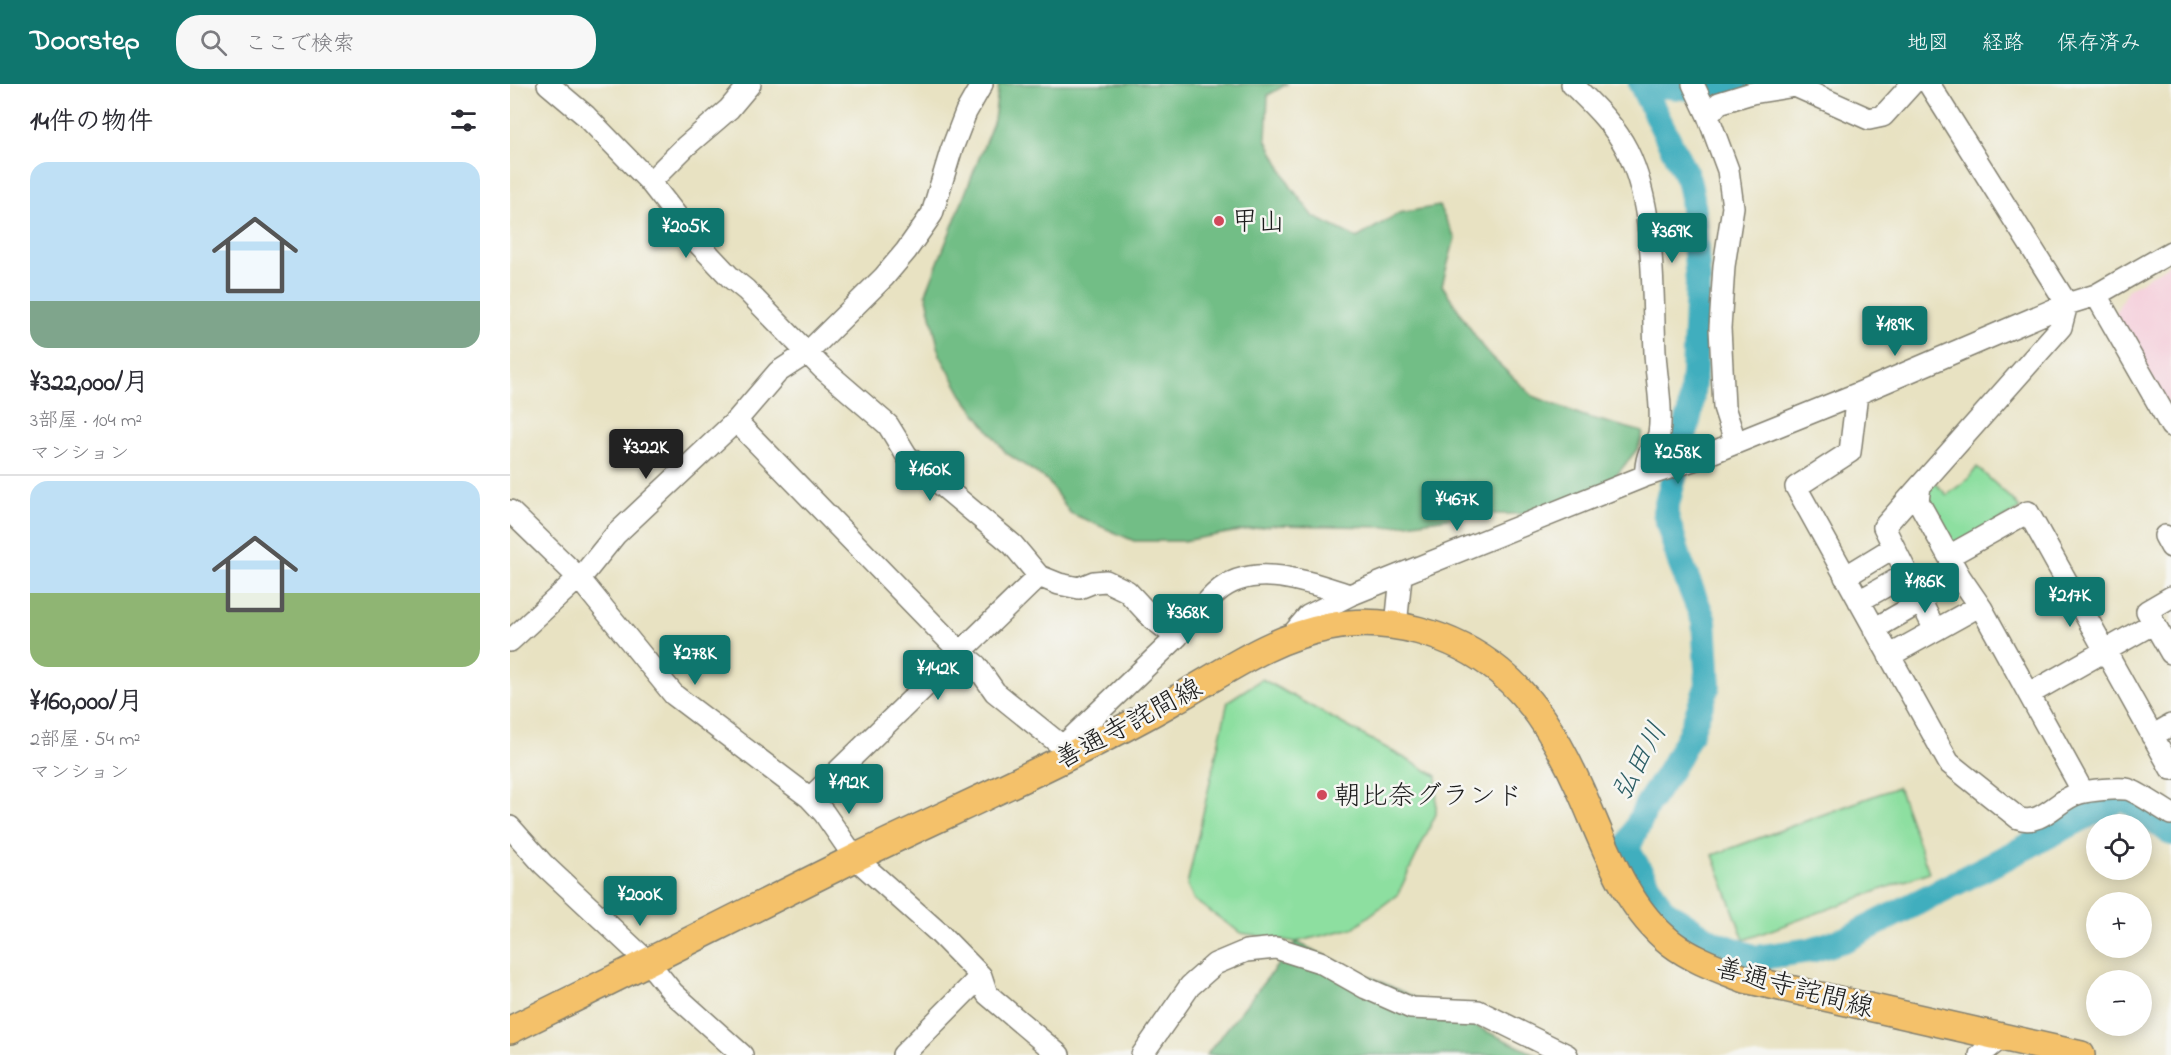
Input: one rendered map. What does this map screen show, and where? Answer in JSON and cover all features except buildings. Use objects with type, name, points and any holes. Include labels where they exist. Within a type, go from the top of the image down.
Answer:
[{"type":"main road","name":"善通寺詫間線","points":[[510,1030],[1067,751],[1171,703],[1247,658],[1291,636],[1333,626],[1365,623],[1430,633],[1469,650],[1500,671],[1527,700],[1554,737],[1609,856],[1626,889],[1646,918],[1670,943],[1701,962],[1745,979],[2081,1055]]},
{"type":"street","points":[[548,84],[586,116],[650,182],[697,242],[807,353],[888,425],[907,456],[1014,545],[1039,576],[1059,584],[1079,588],[1106,581],[1126,591],[1166,629],[1179,628],[1229,582],[1243,578],[1268,576],[1303,581],[1350,595]]},
{"type":"street","points":[[650,182],[686,146],[729,109],[750,84]]},
{"type":"street","points":[[510,641],[587,570],[616,534],[736,421],[778,372],[807,353],[884,277],[932,214],[951,151],[966,112],[982,84]]},
{"type":"street","points":[[1572,84],[1606,119],[1627,150],[1638,182],[1650,235],[1660,413],[1659,436],[1649,453],[1649,474]]},
{"type":"street","points":[[1693,84],[1706,109],[1728,170],[1732,207],[1724,266],[1720,328],[1724,407],[1735,441]]},
{"type":"street","points":[[1706,109],[1752,93],[1795,86],[1869,119],[1883,116],[1912,84]]},
{"type":"street","points":[[1929,84],[2067,304],[2061,327],[1884,527],[1935,630]]},
{"type":"street","points":[[1291,636],[1308,616],[1350,595],[1649,474],[1690,461],[1735,441],[1857,394],[2067,304],[2097,295],[2171,252]]},
{"type":"street","points":[[2097,295],[2171,426]]},
{"type":"street","points":[[1857,394],[1850,452],[1796,487],[1949,763],[2018,818],[2026,821],[2037,819],[2060,802],[2084,792],[2128,789],[2171,814]]},
{"type":"street","points":[[736,421],[975,665],[995,692],[1067,751],[1178,636],[1179,628]]},
{"type":"street","points":[[1920,486],[1918,501],[2084,792]]},
{"type":"street","points":[[510,511],[578,577],[674,694],[810,798],[824,813],[855,858],[909,904],[981,976],[987,994],[1059,1055]]},
{"type":"street","points":[[1949,556],[2028,512],[2171,769]]},
{"type":"street","points":[[1845,577],[1894,548]]},
{"type":"street","points":[[1859,601],[1907,574]]},
{"type":"street","points":[[810,798],[1039,576]]},
{"type":"street","points":[[1396,626],[1401,576]]},
{"type":"street","points":[[2171,597],[2147,611],[2171,653]]},
{"type":"street","points":[[1874,629],[1921,602]]},
{"type":"street","points":[[1889,656],[1979,606]]},
{"type":"street","points":[[2029,693],[2154,623]]},
{"type":"street","points":[[2152,736],[2171,725]]},
{"type":"street","points":[[510,827],[543,864],[648,962],[673,993],[742,1055]]},
{"type":"street","points":[[1142,1055],[1190,986],[1215,964],[1246,951],[1276,948],[1320,962],[1365,988],[1411,1008],[1478,1011],[1567,1055]]},
{"type":"street","points":[[903,1055],[981,976]]},
{"type":"street","points":[[1980,1055],[2002,1037]]},
{"type":"shaded area","points":[[2171,263],[2171,414],[2115,314],[2127,290]]},
{"type":"green space","points":[[999,84],[1287,84],[1268,95],[1266,139],[1291,187],[1314,217],[1357,238],[1399,213],[1439,206],[1455,238],[1442,285],[1485,351],[1533,396],[1584,416],[1643,432],[1639,447],[1611,482],[1525,514],[1473,514],[1388,527],[1273,525],[1183,541],[1134,541],[1070,513],[1047,480],[1006,453],[962,395],[940,355],[926,293],[994,120]]},
{"type":"green space","points":[[1977,467],[2020,509],[1956,545],[1948,543],[1923,490],[1933,481],[1947,495],[1969,478]]},
{"type":"green space","name":"朝比奈グランド","points":[[1262,679],[1437,776],[1436,814],[1398,894],[1353,928],[1296,942],[1241,933],[1194,900],[1187,885],[1228,701]]},
{"type":"green space","points":[[1898,787],[1929,872],[1744,940],[1713,855]]},
{"type":"green space","points":[[1296,942],[1537,1055],[1206,1055]]},
{"type":"waterway","name":"弘田川","points":[[1641,84],[1688,179],[1692,197],[1698,283],[1690,413],[1665,512],[1680,562],[1704,621],[1708,685],[1690,734],[1671,769],[1647,805],[1627,849],[1662,909],[1712,942],[1755,958],[1811,950],[1846,939],[2124,797],[2171,833]]},
{"type":"waterway","points":[[1646,84],[1715,90],[1751,84]]},
{"type":"place","name":"甲山","points":[[1219,221]]},
{"type":"place","name":"朝比奈グランド","points":[[1322,795]]}]
